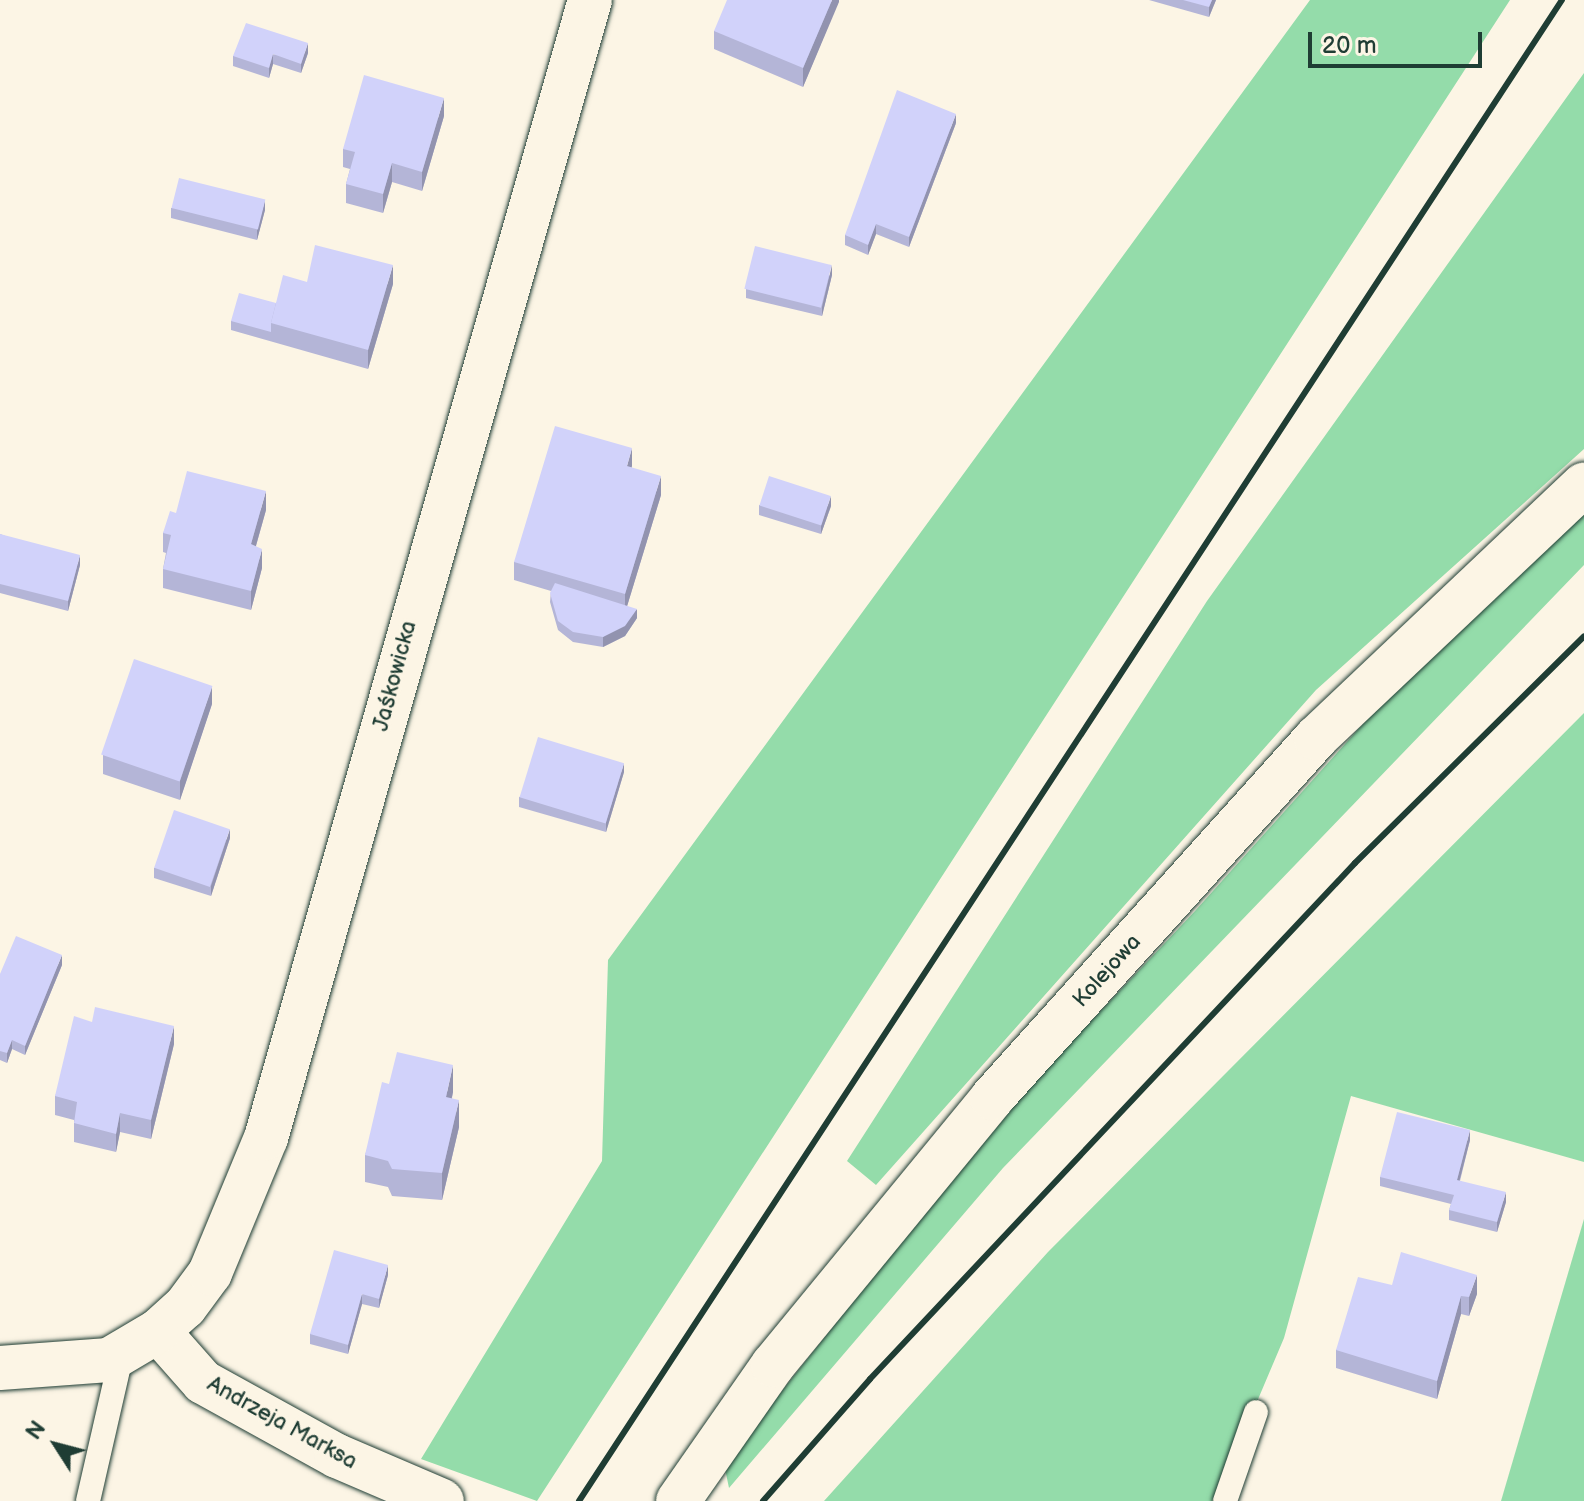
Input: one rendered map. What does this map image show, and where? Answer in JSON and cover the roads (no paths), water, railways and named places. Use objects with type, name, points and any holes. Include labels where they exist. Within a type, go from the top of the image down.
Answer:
[{"type":"street","name":"Jaśkowicka","points":[[140,1342],[185,1307],[210,1273],[266,1138],[590,0]]},
{"type":"street","name":"Kolejowa","points":[[678,1501],[773,1365],[992,1098],[1316,738],[1584,485]]},
{"type":"street","points":[[0,1368],[95,1362],[140,1342]]},
{"type":"street","name":"Andrzeja Marksa","points":[[140,1342],[203,1382],[337,1456],[442,1501]]},
{"type":"lane","points":[[88,1501],[140,1342]]},
{"type":"lane","points":[[1225,1501],[1256,1412]]},
{"type":"railway","points":[[579,1501],[1562,0]]},
{"type":"railway","points":[[763,1501],[870,1379],[1355,863],[1584,636]]}]
